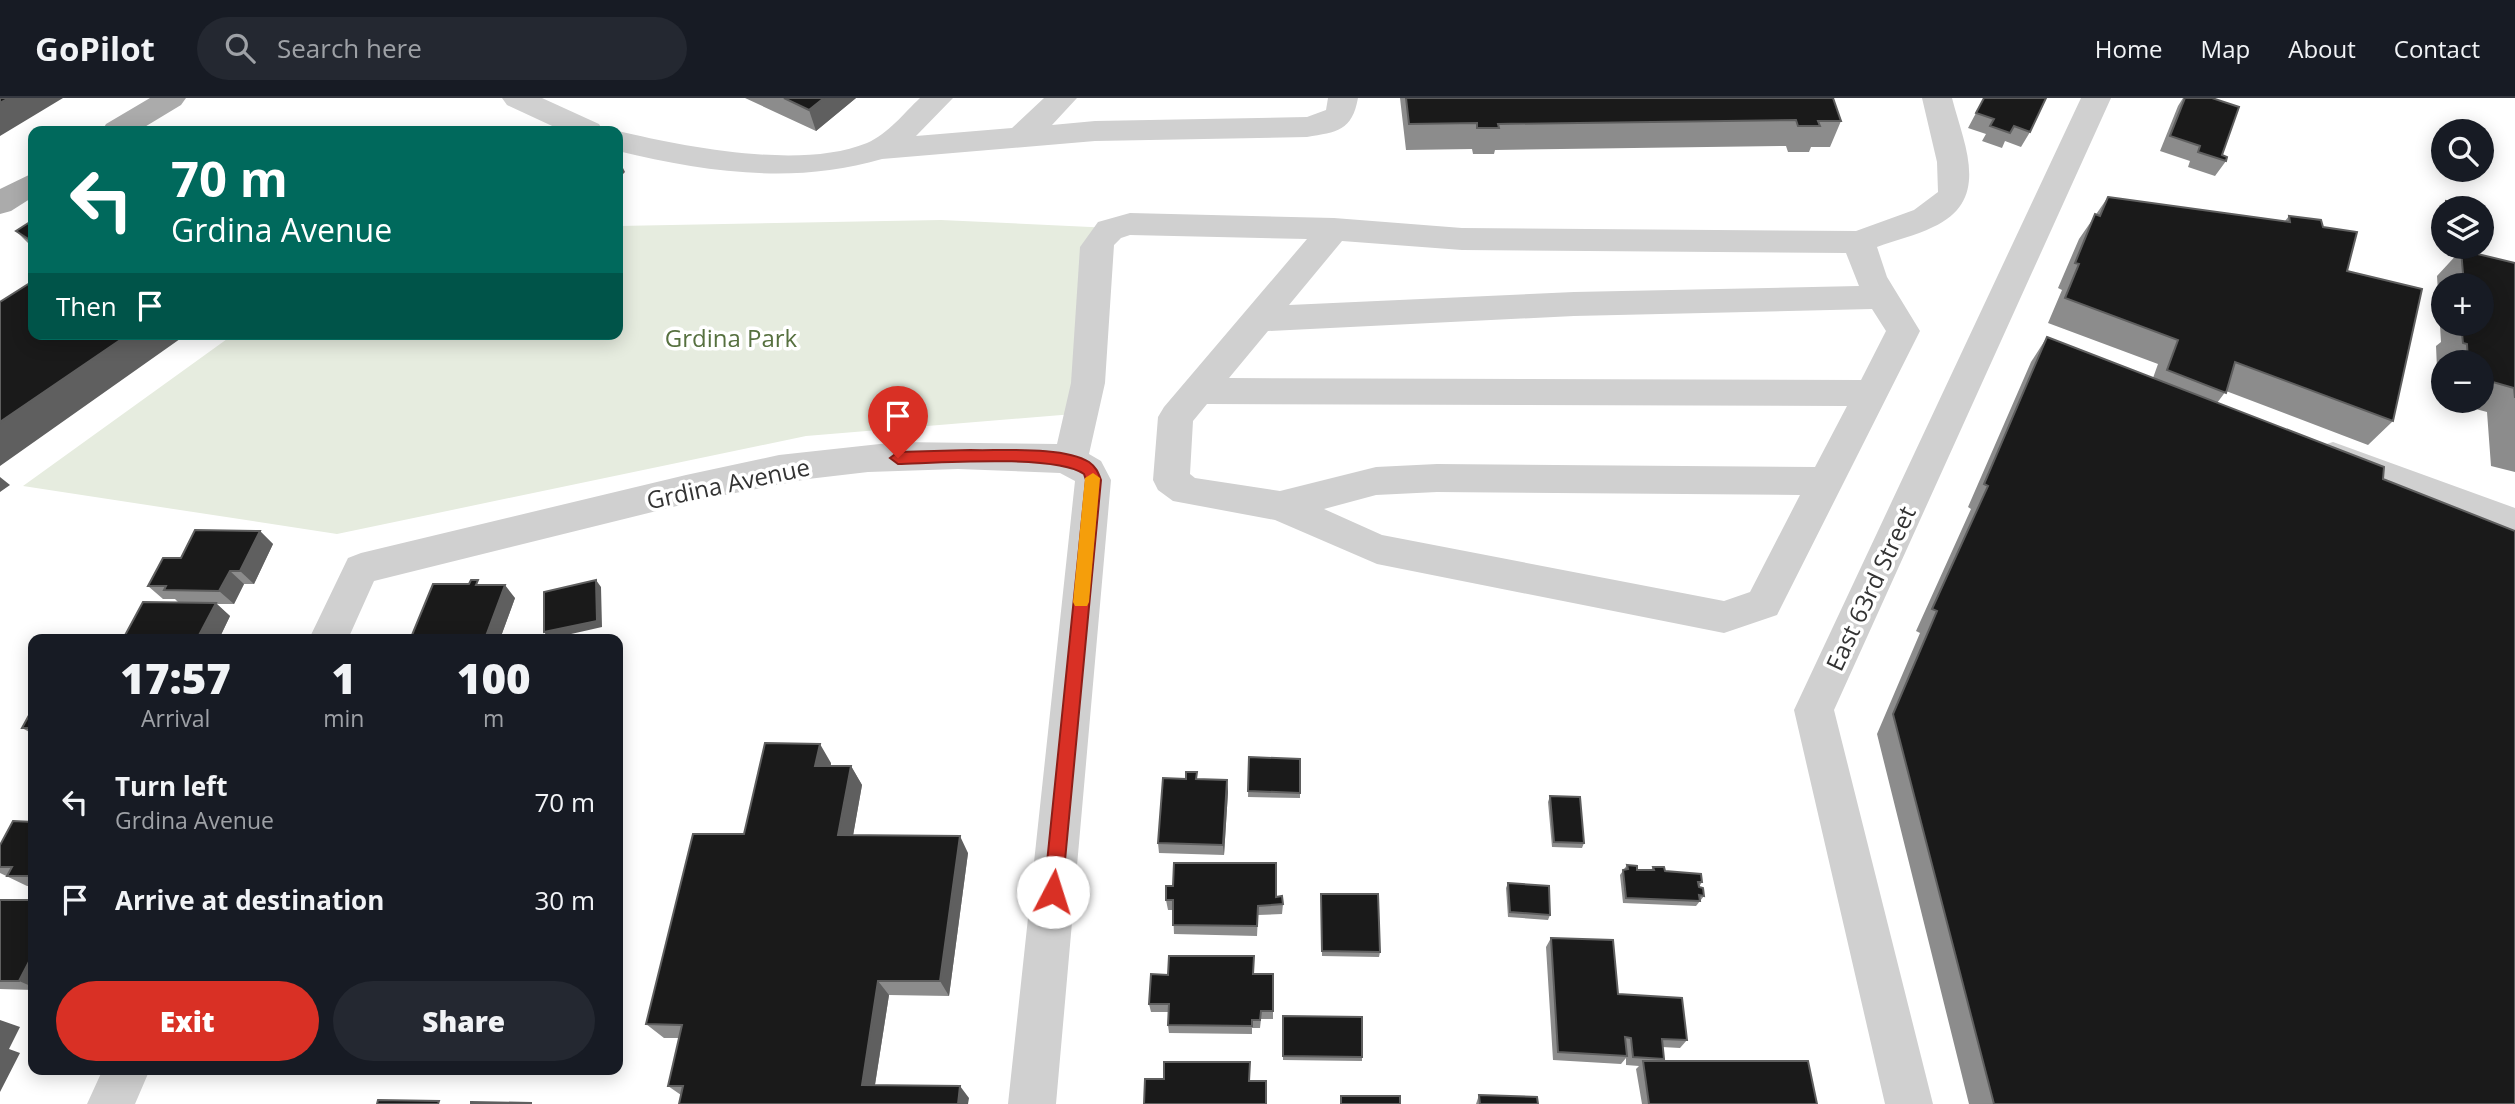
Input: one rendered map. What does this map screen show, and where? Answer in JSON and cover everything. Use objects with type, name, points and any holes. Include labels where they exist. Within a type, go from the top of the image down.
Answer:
[{"type":"main road","points":[[125,126],[171,98]]},
{"type":"main road","points":[[0,203],[28,186]]},
{"type":"street","points":[[517,98],[577,126]]},
{"type":"street","points":[[880,149],[938,98]]},
{"type":"street","points":[[1021,137],[1062,98]]},
{"type":"street","points":[[1164,130],[1191,98]]},
{"type":"street","points":[[623,142],[664,152],[769,164],[838,160],[880,149],[1095,131],[1307,127],[1326,124],[1340,115],[1343,98]]},
{"type":"street","points":[[1032,1104],[1081,470],[1081,430],[1089,370],[1096,247],[1103,234],[1113,226],[1130,224],[1334,229],[1462,239],[1860,242],[1880,232],[1923,219],[1942,207],[1955,191],[1955,176],[1937,98]]},
{"type":"street","name":"East 63rd Street","points":[[1909,1104],[1814,710],[2096,98]]},
{"type":"street","points":[[1334,229],[1176,418],[1171,480],[1186,491],[1280,506],[1377,549],[1724,617],[1763,604],[1903,331],[1864,262],[1860,242]]},
{"type":"street","points":[[1258,319],[1574,304],[1882,297]]},
{"type":"street","points":[[1198,391],[1872,393]]},
{"type":"street","points":[[2308,447],[2515,523]]},
{"type":"street","name":"Grdina Avenue","points":[[330,634],[361,569],[733,478],[780,469],[921,456],[1011,456],[1081,470]]},
{"type":"street","points":[[1280,506],[1376,481],[1437,478],[1826,481]]},
{"type":"street","points":[[111,1104],[124,1075]]},
{"type":"green space","name":"Grdina Park","points":[[941,220],[1112,228],[1098,412],[806,436],[337,534],[23,486],[226,340],[623,340],[623,226]]},
{"type":"building","points":[[784,98],[824,98],[809,110]]},
{"type":"building","points":[[1406,98],[1833,98],[1841,121],[1818,121],[1820,126],[1798,126],[1796,120],[1498,124],[1499,128],[1477,128],[1477,123],[1409,124]]},
{"type":"building","points":[[1984,98],[2046,98],[2030,132],[2014,126],[2010,133],[1990,126],[1994,119],[1976,113]]},
{"type":"building","points":[[2185,98],[2212,98],[2239,107],[2222,155],[2227,157],[2226,161],[2198,152],[2200,146],[2170,136]]},
{"type":"building","points":[[2108,197],[2290,222],[2289,216],[2321,220],[2323,227],[2357,232],[2347,271],[2422,289],[2393,421],[2235,362],[2226,393],[2167,370],[2178,340],[2065,298],[2079,264],[2075,263],[2095,214],[2100,216]]},
{"type":"building","points":[[28,223],[28,239],[16,231]]},
{"type":"building","points":[[2494,258],[2515,263],[2515,398],[2514,388],[2494,382],[2494,350],[2467,350],[2467,344],[2463,343],[2462,336],[2494,336],[2494,273],[2463,273],[2462,259]]},
{"type":"building","points":[[28,284],[28,340],[120,340],[0,422],[0,302]]},
{"type":"building","points":[[2047,337],[2384,467],[2383,479],[2515,531],[2515,1104],[1994,1104],[1893,714],[1937,611],[1932,609],[1988,486],[1984,484]]},
{"type":"building","points":[[195,530],[260,531],[240,571],[230,571],[219,591],[164,590],[166,586],[148,586],[163,558],[181,558]]},
{"type":"building","points":[[471,580],[478,580],[476,585],[505,585],[487,634],[412,634],[433,584],[469,584]]},
{"type":"building","points":[[596,580],[597,621],[544,632],[544,592]]},
{"type":"building","points":[[143,602],[216,603],[200,634],[126,634]]},
{"type":"building","points":[[28,717],[28,728],[22,728]]},
{"type":"building","points":[[765,743],[820,744],[815,766],[851,766],[838,835],[960,836],[940,981],[878,981],[862,1085],[960,1086],[958,1104],[679,1104],[683,1086],[668,1086],[682,1025],[646,1024],[693,834],[744,834]]},
{"type":"building","points":[[1249,757],[1300,759],[1300,793],[1248,791]]},
{"type":"building","points":[[1186,772],[1197,772],[1196,779],[1227,780],[1223,845],[1158,843],[1163,778],[1186,779]]},
{"type":"building","points":[[1550,796],[1580,797],[1584,843],[1554,842]]},
{"type":"building","points":[[13,821],[28,822],[28,876],[7,876],[12,867],[0,867],[0,845]]},
{"type":"building","points":[[1174,863],[1276,863],[1276,897],[1282,896],[1283,904],[1258,906],[1257,926],[1173,925],[1173,900],[1166,900],[1166,886],[1173,886]]},
{"type":"building","points":[[1627,865],[1637,866],[1637,870],[1664,867],[1665,871],[1701,874],[1702,882],[1698,882],[1699,887],[1703,888],[1704,896],[1699,895],[1700,901],[1626,898],[1623,870],[1628,869]]},
{"type":"building","points":[[1508,883],[1549,886],[1550,915],[1510,912]]},
{"type":"building","points":[[1321,894],[1378,894],[1380,952],[1322,951]]},
{"type":"building","points":[[0,900],[28,900],[28,964],[19,981],[0,981]]},
{"type":"building","points":[[1551,938],[1613,940],[1618,994],[1682,998],[1687,1040],[1662,1039],[1664,1059],[1633,1057],[1631,1038],[1625,1037],[1627,1056],[1558,1052]]},
{"type":"building","points":[[1169,956],[1254,956],[1253,974],[1273,974],[1273,1011],[1261,1011],[1260,1020],[1252,1020],[1252,1026],[1168,1025],[1169,1004],[1149,1004],[1151,974],[1168,975]]},
{"type":"building","points":[[1283,1016],[1362,1017],[1362,1057],[1283,1056]]},
{"type":"building","points":[[1643,1061],[1808,1061],[1817,1104],[1649,1104]]},
{"type":"building","points":[[1164,1062],[1250,1062],[1249,1081],[1266,1081],[1266,1104],[1144,1104],[1145,1079],[1164,1079]]},
{"type":"building","points":[[1479,1095],[1537,1097],[1538,1104],[1480,1104]]},
{"type":"building","points":[[1341,1096],[1400,1096],[1400,1104],[1341,1104]]},
{"type":"building","points":[[378,1100],[439,1101],[438,1104],[377,1104]]},
{"type":"building","points":[[531,1103],[531,1104],[471,1104]]},
{"type":"slow traffic","points":[[1081,602],[1093,478]]},
{"type":"route","points":[[898,458],[1043,458],[1081,464],[1090,471],[1093,480],[1053,892]]}]
